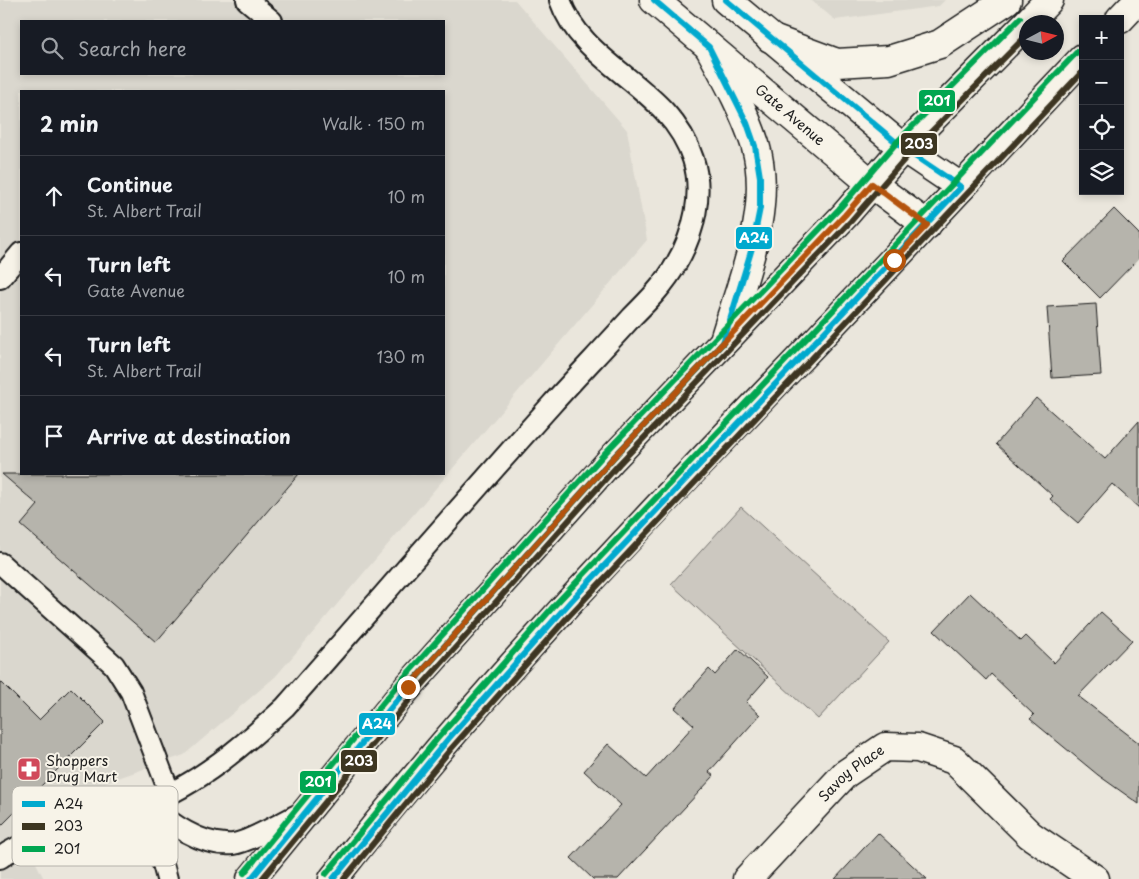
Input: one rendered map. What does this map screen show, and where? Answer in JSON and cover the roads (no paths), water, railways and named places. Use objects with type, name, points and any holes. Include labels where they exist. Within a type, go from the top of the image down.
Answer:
[{"type":"main road","name":"Gate Avenue","points":[[654,0],[872,184],[927,225]]},
{"type":"main road","points":[[726,0],[903,148],[960,187]]},
{"type":"main road","points":[[770,38],[837,62],[888,60],[940,44],[1007,0]]},
{"type":"main road","points":[[1035,15],[1049,0]]},
{"type":"main road","points":[[1124,15],[1138,0]]},
{"type":"main road","points":[[252,879],[305,811],[408,687],[613,458],[845,215],[903,148],[1019,31]]},
{"type":"main road","points":[[709,47],[748,123],[756,146],[760,177],[760,208],[752,248],[723,342]]},
{"type":"main road","points":[[333,879],[460,725],[647,518],[927,225],[960,187],[1081,60]]},
{"type":"main road","name":"Savoy Place","points":[[747,879],[845,774],[885,747],[918,748],[954,760],[1030,835],[1095,879]]},
{"type":"lane","points":[[247,0],[271,20]]},
{"type":"lane","points":[[178,789],[226,756],[285,707],[552,404],[660,288],[676,266],[686,245],[696,208],[694,160],[670,115],[580,36],[560,0]]},
{"type":"lane","points":[[0,278],[20,254]]},
{"type":"lane","points":[[0,563],[114,665],[131,692],[167,786]]},
{"type":"lane","points":[[178,828],[211,841],[233,844],[305,811]]},
{"type":"lane","points":[[0,858],[12,852]]},
{"type":"lane","points":[[163,866],[167,879]]},
{"type":"place","name":"Shoppers Drug Mart","points":[[29,769]]}]
